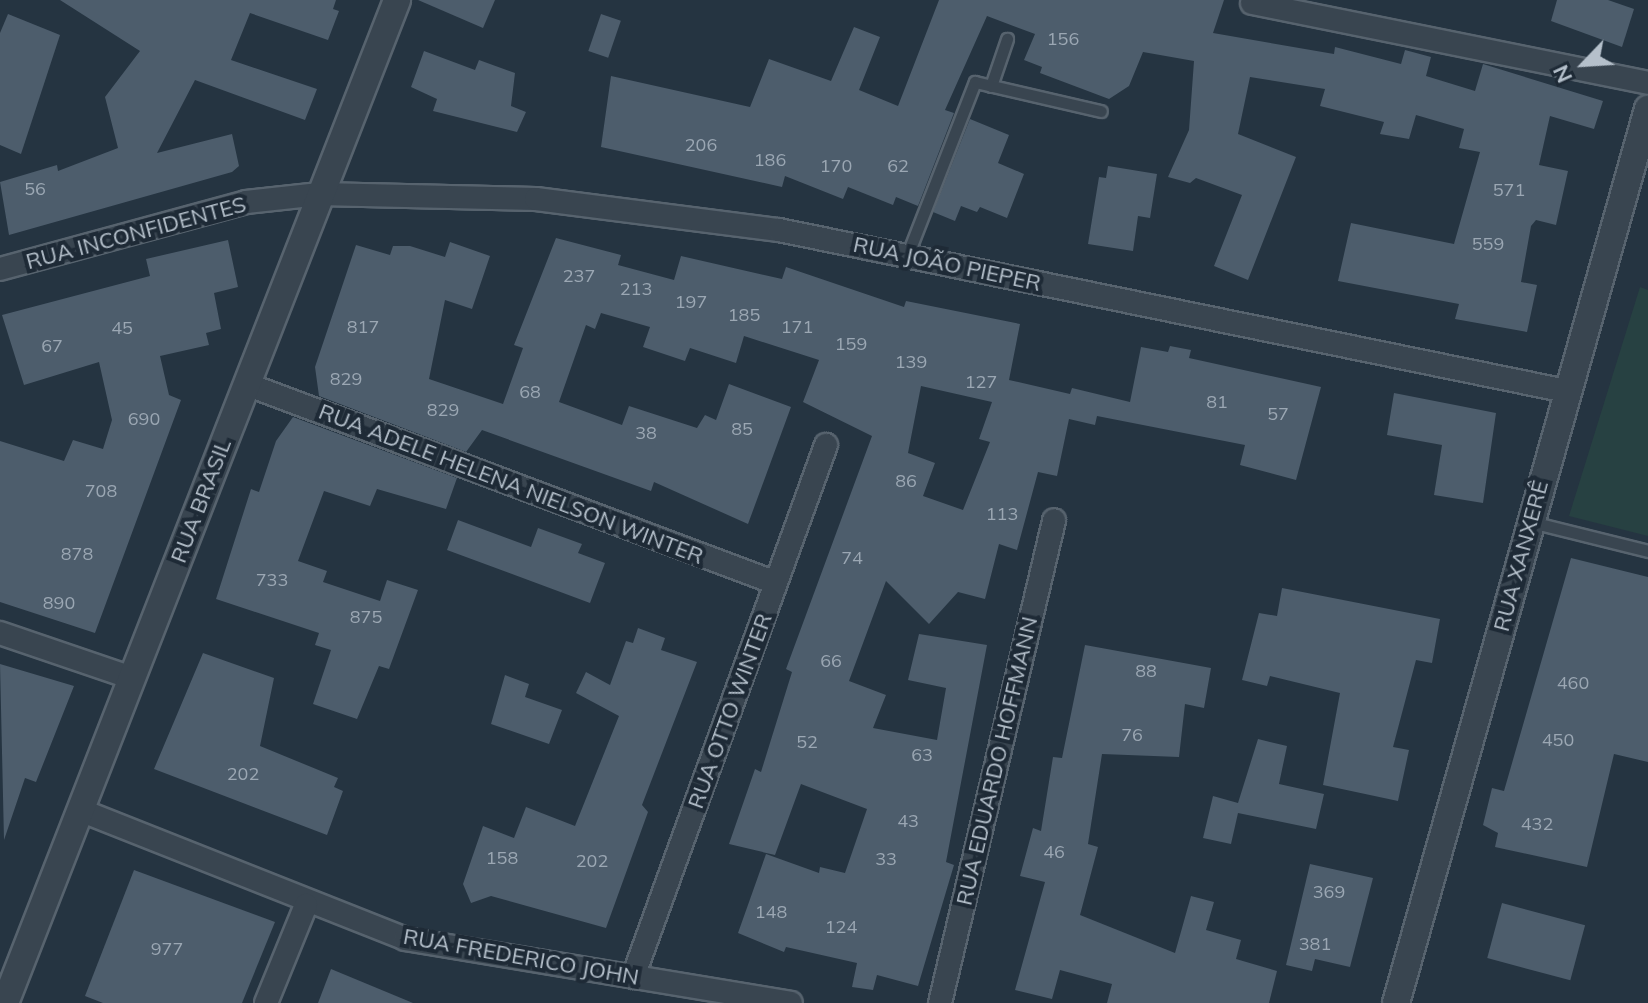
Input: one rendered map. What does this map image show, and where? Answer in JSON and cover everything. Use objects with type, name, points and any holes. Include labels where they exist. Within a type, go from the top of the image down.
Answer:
[{"type":"street","name":"RUA BRASIL","points":[[5,1003],[397,0]]},
{"type":"street","points":[[1252,3],[1648,83]]},
{"type":"street","name":"RUA XANXERÊ","points":[[1396,1003],[1566,391],[1648,109]]},
{"type":"street","name":"RUA JOÃO PIEPER","points":[[320,194],[630,207],[907,256],[1566,391]]},
{"type":"street","name":"RUA INCONFIDENTES","points":[[0,269],[173,219],[320,194]]},
{"type":"street","name":"RUA ADELE HELENA NIELSON WINTER","points":[[246,384],[776,583]]},
{"type":"street","name":"RUA OTTO WINTER","points":[[633,977],[826,445]]},
{"type":"street","name":"RUA EDUARDO HOFFMANN","points":[[940,1003],[1054,520]]},
{"type":"street","points":[[0,633],[132,678]]},
{"type":"street","name":"RUA FREDERICO JOHN","points":[[80,810],[306,905],[435,945],[791,1003]]},
{"type":"street","points":[[266,1003],[306,905]]},
{"type":"lane","points":[[991,86],[1007,39]]},
{"type":"lane","points":[[907,256],[975,82],[1101,111]]},
{"type":"lane","points":[[1530,521],[1648,551]]},
{"type":"green space","points":[[1640,287],[1648,290],[1648,536],[1569,516]]},
{"type":"building","points":[[60,0],[336,0],[333,9],[339,11],[328,40],[250,13],[231,60],[317,89],[305,120],[195,80],[157,153],[232,134],[239,166],[232,172],[9,235],[0,182],[57,165],[58,171],[118,148],[105,97],[140,51]]},
{"type":"building","points":[[418,0],[495,0],[483,28]]},
{"type":"building","points":[[939,0],[1224,0],[1213,33],[1334,54],[1335,47],[1401,64],[1405,50],[1431,57],[1426,76],[1475,91],[1483,64],[1603,101],[1594,129],[1550,116],[1539,165],[1568,171],[1556,225],[1536,220],[1531,226],[1521,282],[1537,285],[1527,332],[1455,319],[1459,304],[1338,281],[1351,223],[1454,244],[1480,152],[1459,148],[1464,129],[1416,115],[1409,139],[1380,134],[1384,122],[1320,106],[1325,89],[1250,77],[1238,134],[1296,157],[1248,280],[1214,266],[1242,195],[1196,178],[1190,183],[1168,177],[1189,130],[1194,61],[1143,52],[1129,86],[1109,99],[1040,73],[1042,67],[1024,60],[1035,34],[987,16],[945,110],[954,113],[918,206],[896,197],[893,205],[848,187],[843,199],[785,176],[782,187],[601,147],[611,76],[750,107],[769,59],[831,81],[854,27],[880,37],[859,90],[898,106]]},
{"type":"building","points":[[1557,0],[1608,0],[1634,9],[1622,47],[1551,21]]},
{"type":"building","points":[[8,14],[60,35],[21,154],[0,145],[0,33]]},
{"type":"building","points":[[601,14],[621,21],[608,58],[588,51]]},
{"type":"building","points":[[424,51],[475,70],[479,60],[515,73],[511,106],[526,112],[517,132],[433,111],[437,99],[411,87]]},
{"type":"building","points":[[970,119],[1009,135],[998,163],[1024,174],[1007,218],[980,207],[977,212],[961,206],[955,221],[933,212]]},
{"type":"building","points":[[1108,166],[1157,174],[1150,218],[1138,216],[1133,251],[1088,244],[1099,177],[1106,178]]},
{"type":"building","points":[[556,238],[621,255],[618,265],[674,280],[681,256],[782,279],[786,267],[904,307],[906,301],[1020,324],[1009,380],[1070,394],[1072,388],[1130,402],[1141,347],[1168,352],[1170,346],[1191,350],[1189,358],[1321,387],[1296,480],[1240,465],[1245,445],[1097,416],[1095,425],[1069,419],[1057,476],[1038,472],[1017,550],[999,544],[985,599],[958,592],[929,624],[886,581],[849,681],[886,695],[873,728],[937,740],[946,688],[908,680],[919,634],[987,645],[946,862],[954,865],[918,986],[877,975],[873,990],[852,987],[857,963],[786,947],[784,952],[738,933],[766,854],[819,873],[820,867],[845,873],[867,809],[801,784],[775,855],[729,844],[755,769],[761,772],[792,672],[786,669],[872,436],[803,402],[819,360],[744,336],[736,363],[690,348],[685,361],[643,347],[650,327],[601,313],[595,329],[586,325],[559,402],[622,425],[629,406],[697,428],[705,415],[716,420],[729,384],[791,407],[748,524],[654,482],[651,491],[482,430],[466,452],[319,396],[315,367],[356,245],[390,255],[393,246],[410,246],[445,257],[450,242],[490,256],[472,309],[445,300],[429,379],[503,404],[523,348],[514,345]],"holes":[[[921,386],[992,402],[979,439],[990,442],[963,510],[923,496],[935,463],[908,453]]]},
{"type":"building","points":[[228,240],[238,287],[214,293],[221,329],[206,333],[209,345],[160,356],[169,395],[181,400],[95,633],[0,602],[0,441],[64,461],[73,440],[103,449],[112,420],[99,362],[24,385],[2,315],[150,276],[146,259]]},
{"type":"building","points":[[1394,393],[1496,413],[1483,503],[1434,495],[1442,445],[1387,435]]},
{"type":"building","points":[[293,417],[457,478],[446,509],[377,489],[370,506],[324,491],[298,561],[327,571],[323,582],[380,601],[387,580],[418,590],[389,669],[379,666],[357,719],[313,704],[331,650],[315,645],[319,633],[216,599],[251,489],[259,492],[276,441]]},
{"type":"building","points":[[458,520],[531,547],[538,528],[582,544],[578,553],[605,563],[590,603],[447,550]]},
{"type":"building","points":[[1571,558],[1648,577],[1648,762],[1614,754],[1587,867],[1495,847],[1498,833],[1483,825],[1492,788],[1504,791]]},
{"type":"building","points":[[1282,588],[1440,619],[1432,663],[1416,660],[1393,747],[1409,750],[1398,801],[1323,785],[1340,693],[1270,676],[1267,686],[1242,680],[1259,613],[1277,616]]},
{"type":"building","points":[[638,628],[665,638],[661,650],[697,662],[642,805],[648,812],[606,928],[491,896],[471,903],[463,884],[483,826],[514,838],[526,807],[575,826],[619,716],[576,693],[586,672],[610,685],[626,641],[633,643]]},
{"type":"building","points":[[1085,645],[1211,668],[1204,708],[1185,704],[1179,757],[1102,754],[1088,844],[1098,847],[1080,915],[1175,953],[1191,896],[1214,902],[1206,930],[1241,940],[1236,959],[1277,971],[1269,1003],[1107,1003],[1112,984],[1060,970],[1052,999],[1015,990],[1045,882],[1020,876],[1033,828],[1041,831],[1053,757],[1062,758]]},
{"type":"building","points":[[203,653],[274,678],[260,746],[338,778],[334,787],[343,791],[327,835],[154,769]]},
{"type":"building","points":[[0,664],[74,686],[36,782],[25,778],[4,840]]},
{"type":"building","points":[[505,675],[529,684],[525,697],[562,710],[549,744],[491,724]]},
{"type":"building","points":[[1258,739],[1287,746],[1279,784],[1324,794],[1316,829],[1238,813],[1231,844],[1203,838],[1213,796],[1238,803]]},
{"type":"building","points":[[1310,864],[1373,878],[1350,967],[1315,959],[1312,971],[1286,965]]},
{"type":"building","points":[[134,870],[275,922],[242,1003],[103,1003],[85,996]]},
{"type":"building","points":[[1502,903],[1585,925],[1570,980],[1487,958]]},
{"type":"building","points":[[331,969],[413,1003],[318,1003]]}]
